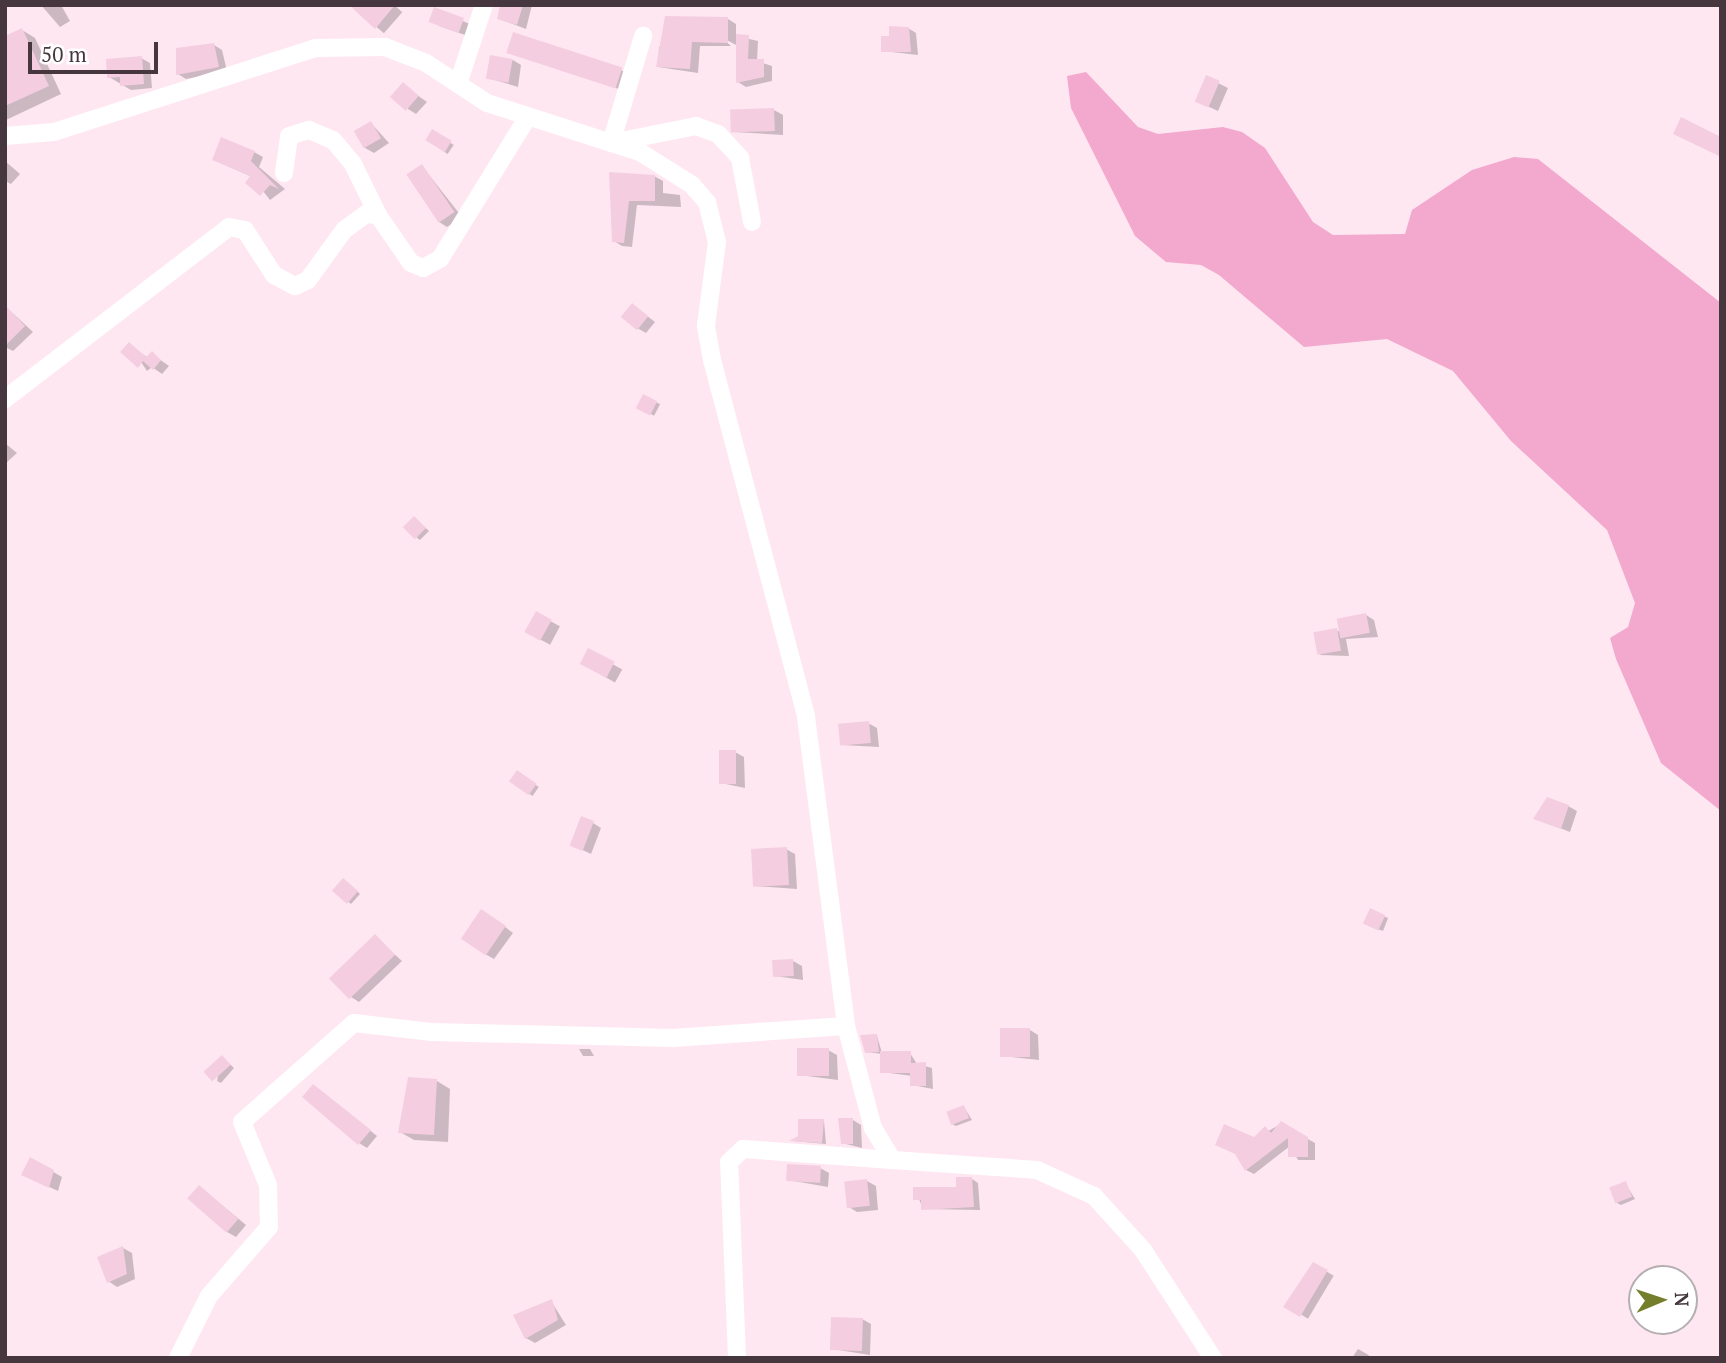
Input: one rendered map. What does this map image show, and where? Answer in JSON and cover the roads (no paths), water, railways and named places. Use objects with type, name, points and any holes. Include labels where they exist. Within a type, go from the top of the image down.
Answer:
[{"type":"street","points":[[458,84],[484,5]]},
{"type":"street","points":[[611,143],[643,36]]},
{"type":"street","points":[[5,136],[54,132],[315,48],[386,47],[526,120],[611,143],[664,164],[707,202],[717,242],[707,314],[712,360],[806,717],[846,1026],[873,1128],[892,1160]]},
{"type":"street","points":[[284,173],[289,136],[309,130],[333,140],[354,164],[378,215],[411,263],[423,268],[440,259],[526,120]]},
{"type":"street","points":[[611,143],[696,126],[718,134],[740,158],[752,222]]},
{"type":"street","points":[[5,399],[229,227],[245,230],[274,275],[295,286],[308,281],[344,230],[366,214],[378,215]]},
{"type":"street","points":[[178,1358],[209,1296],[269,1227],[268,1185],[242,1122],[354,1023],[432,1032],[673,1038],[846,1026]]},
{"type":"street","points":[[737,1358],[729,1161],[744,1149],[1037,1170],[1094,1196],[1143,1250],[1213,1358]]}]
